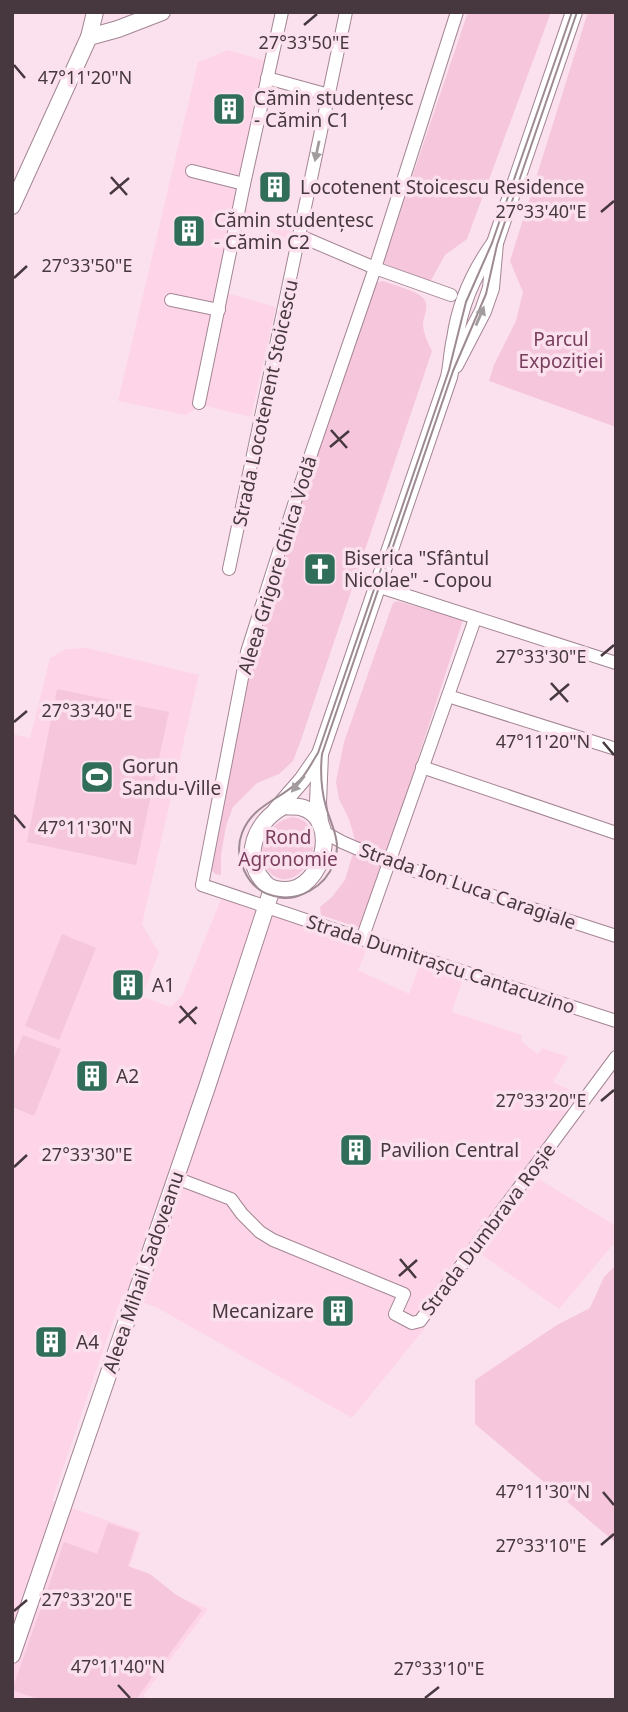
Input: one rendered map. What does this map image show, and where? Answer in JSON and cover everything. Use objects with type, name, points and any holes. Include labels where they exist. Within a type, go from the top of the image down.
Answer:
[{"type":"main road","points":[[12,206],[89,37],[95,12]]},
{"type":"main road","points":[[89,37],[162,12]]},
{"type":"main road","points":[[320,754],[318,803],[324,844],[322,856],[311,876],[301,884],[290,890],[272,888],[266,885],[255,867],[254,844],[261,825],[302,780],[320,754],[449,377],[458,321],[470,283],[480,263],[495,243],[574,12]]},
{"type":"main road","points":[[275,811],[284,806],[299,807],[315,815],[321,827]]},
{"type":"main road","name":"Aleea Mihail Sadoveanu","points":[[12,1656],[272,888]]},
{"type":"street","points":[[199,404],[282,12]]},
{"type":"street","name":"Strada Locotenent Stoicescu","points":[[229,569],[346,12]]},
{"type":"street","name":"Aleea Grigore Ghica Vodă","points":[[202,885],[247,652],[457,12]]},
{"type":"street","points":[[267,78],[329,95]]},
{"type":"street","points":[[192,171],[244,184]]},
{"type":"street","points":[[300,236],[375,268],[451,295]]},
{"type":"street","points":[[171,300],[219,310]]},
{"type":"street","points":[[377,586],[616,663]]},
{"type":"street","points":[[362,939],[475,619]]},
{"type":"street","points":[[447,696],[616,749]]},
{"type":"street","points":[[422,767],[616,833]]},
{"type":"street","name":"Strada Ion Luca Caragiale","points":[[321,827],[342,842],[388,862],[616,936]]},
{"type":"street","name":"Strada Dumitrașcu Cantacuzino","points":[[202,885],[616,1021]]},
{"type":"street","name":"Strada Dumbrava Roșie","points":[[176,1178],[231,1199],[260,1232],[273,1240],[404,1294],[395,1314],[412,1323],[420,1321],[616,1057]]},
{"type":"shaded area","points":[[228,50],[263,60],[272,86],[244,208],[292,232],[292,241],[244,220],[227,293],[276,307],[251,417],[202,405],[186,415],[118,401],[198,62]]},
{"type":"shaded area","points":[[87,648],[199,675],[142,924],[159,953],[142,996],[170,1007],[182,996],[221,899],[368,946],[358,970],[409,994],[420,964],[463,979],[452,1012],[522,1035],[521,1041],[538,1054],[542,1048],[568,1057],[553,1082],[579,1094],[524,1170],[616,1226],[616,1241],[559,1309],[468,1245],[416,1316],[425,1328],[352,1418],[156,1307],[122,1295],[52,1501],[141,1532],[129,1568],[174,1595],[208,1609],[143,1696],[151,1700],[21,1700],[12,1697],[12,734],[30,738],[50,658],[66,649]]},
{"type":"green space","points":[[468,12],[551,12],[467,239],[445,255],[430,282],[383,263]]},
{"type":"green space","name":"Parcul Expoziției","points":[[588,12],[616,12],[616,427],[489,381],[516,321],[523,292],[510,261]]},
{"type":"green space","points":[[383,281],[424,299],[424,329],[432,351],[293,761],[279,774],[257,783],[233,807],[226,826],[221,875],[215,874],[209,866],[252,646],[375,283]]},
{"type":"green space","points":[[397,601],[463,620],[363,927],[357,927],[321,915],[320,907],[345,880],[356,843],[349,819],[339,799],[336,782],[344,742],[393,603]]},
{"type":"green space","name":"Gorun Sandu-Ville","points":[[57,689],[169,712],[136,865],[27,842]]},
{"type":"green space","name":"Rond Agronomie","points":[[293,817],[304,822],[311,830],[312,852],[301,872],[292,878],[281,879],[266,868],[262,850],[272,828]]},
{"type":"green space","points":[[62,934],[96,948],[59,1040],[25,1026]]},
{"type":"green space","points":[[23,1035],[61,1049],[34,1116],[12,1107],[12,1062]]},
{"type":"green space","points":[[616,1265],[616,1543],[475,1424],[475,1380],[557,1325],[590,1308],[604,1277]]},
{"type":"green space","points":[[108,1523],[139,1533],[128,1566],[150,1574],[175,1594],[202,1610],[137,1698],[139,1700],[41,1700],[12,1690],[64,1542],[97,1554]]},
{"type":"tram line","points":[[572,12],[492,243],[466,302],[449,370],[318,753],[300,780],[253,815],[242,833],[239,852],[244,871],[256,887],[265,893],[283,897],[302,895],[318,886],[334,863],[337,841],[323,794],[322,754],[453,371],[486,294],[497,245],[577,12]]},
{"type":"place","name":"Cămin studențesc - Cămin C1","points":[[229,109]]},
{"type":"place","name":"Locotenent Stoicescu Residence","points":[[275,187]]},
{"type":"place","name":"Cămin studențesc - Cămin C2","points":[[189,231]]},
{"type":"place","name":"Biserica \"Sfântul Nicolae\" - Copou","points":[[320,569]]},
{"type":"place","name":"Gorun Sandu-Ville","points":[[97,777]]},
{"type":"place","name":"A1","points":[[128,985]]},
{"type":"place","name":"A2","points":[[92,1076]]},
{"type":"place","name":"Pavilion Central","points":[[356,1150]]},
{"type":"place","name":"Mecanizare","points":[[338,1311]]},
{"type":"place","name":"A4","points":[[51,1342]]}]
